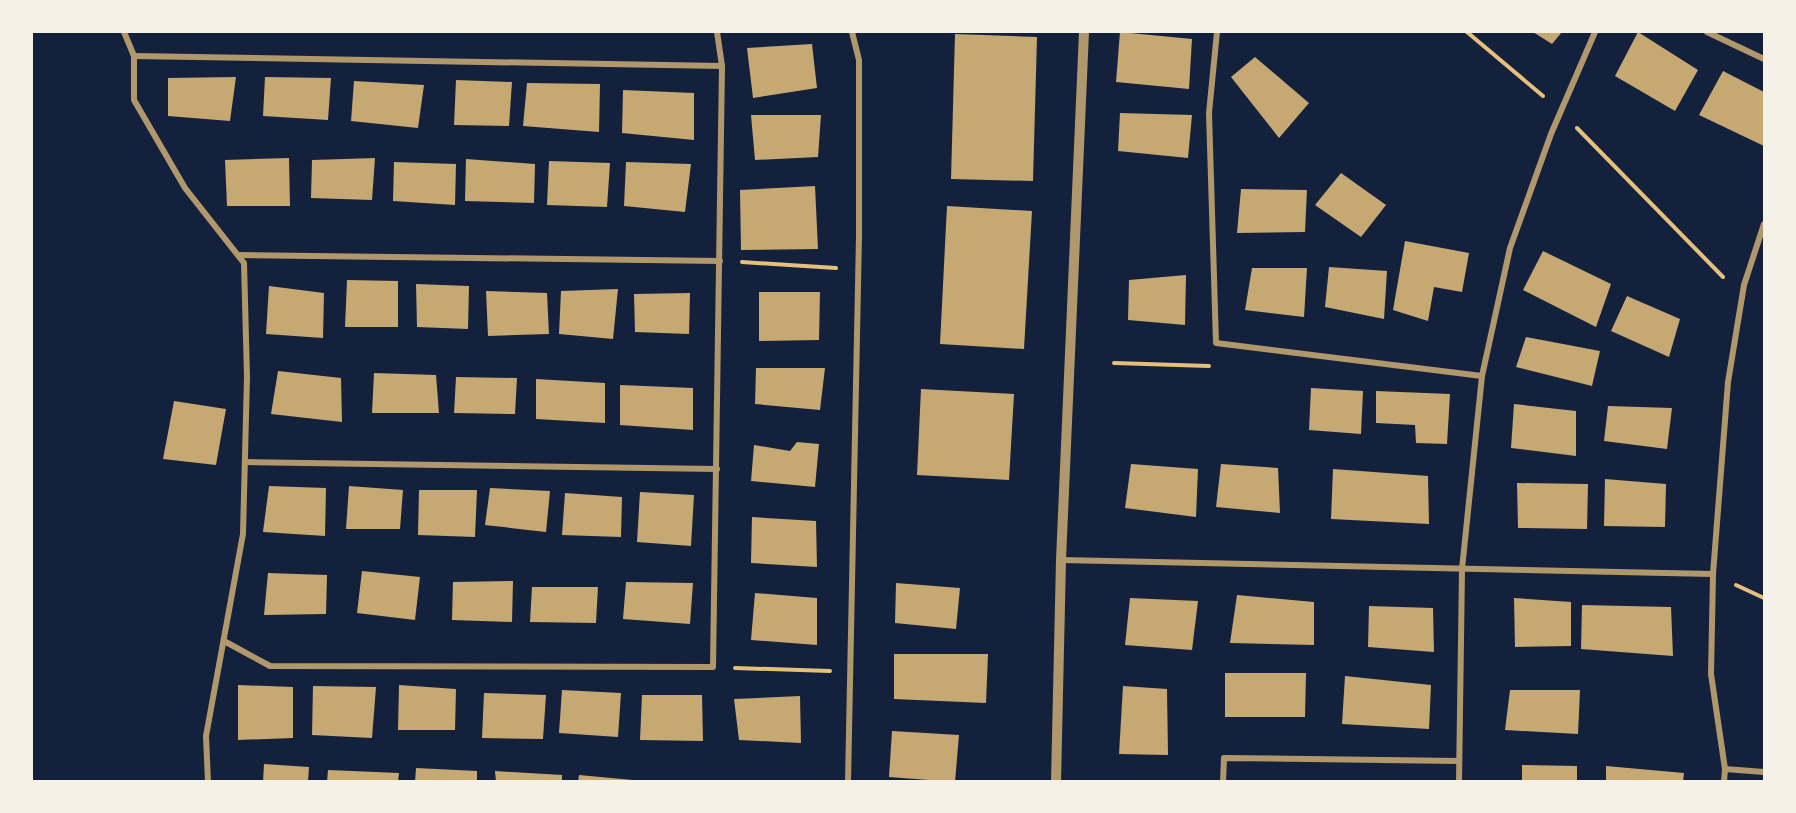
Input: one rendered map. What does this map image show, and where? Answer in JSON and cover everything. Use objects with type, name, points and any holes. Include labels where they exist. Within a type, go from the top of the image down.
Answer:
[{"type":"street","points":[[124,32],[134,56],[134,100],[185,188],[244,263],[247,377],[243,534],[206,736],[208,782]]},
{"type":"street","points":[[224,641],[270,666],[713,667],[722,66],[717,32]]},
{"type":"street","points":[[848,782],[858,270],[859,60],[852,32]]},
{"type":"street","points":[[1056,782],[1061,560],[1084,32]]},
{"type":"street","points":[[1217,32],[1209,113],[1216,343],[1482,376]]},
{"type":"street","points":[[1459,782],[1462,569],[1482,376],[1510,248],[1561,111],[1595,32]]},
{"type":"street","points":[[1707,32],[1764,59]]},
{"type":"street","points":[[134,56],[722,66]]},
{"type":"street","points":[[1724,782],[1725,769],[1711,674],[1713,574],[1728,382],[1744,285],[1764,224]]},
{"type":"street","points":[[238,255],[720,261]]},
{"type":"street","points":[[245,462],[717,469]]},
{"type":"street","points":[[1061,560],[1713,574]]},
{"type":"street","points":[[1223,782],[1224,758],[1459,761]]},
{"type":"street","points":[[1725,769],[1764,772]]},
{"type":"path","points":[[1467,32],[1561,111],[1723,278]]},
{"type":"path","points":[[720,261],[858,270]]},
{"type":"path","points":[[1114,363],[1214,366],[1216,343]]},
{"type":"path","points":[[1713,574],[1764,598]]},
{"type":"path","points":[[713,667],[850,671]]},
{"type":"building","points":[[1120,32],[1192,39],[1189,89],[1116,82]]},
{"type":"building","points":[[1533,32],[1562,32],[1552,44]]},
{"type":"building","points":[[1638,32],[1698,70],[1675,111],[1615,76]]},
{"type":"building","points":[[955,34],[1037,37],[1033,181],[951,179]]},
{"type":"building","points":[[812,44],[817,88],[753,98],[747,48]]},
{"type":"building","points":[[1255,57],[1309,103],[1279,138],[1231,77]]},
{"type":"building","points":[[1723,71],[1764,92],[1764,146],[1699,115]]},
{"type":"building","points":[[236,77],[230,121],[168,116],[168,78]]},
{"type":"building","points":[[265,77],[331,78],[328,120],[263,116]]},
{"type":"building","points":[[456,80],[512,82],[509,126],[454,125]]},
{"type":"building","points":[[354,81],[424,85],[418,128],[351,121]]},
{"type":"building","points":[[527,83],[600,84],[599,132],[523,126]]},
{"type":"building","points":[[623,90],[694,93],[694,140],[622,133]]},
{"type":"building","points":[[1120,113],[1192,115],[1188,158],[1118,151]]},
{"type":"building","points":[[751,115],[821,115],[818,157],[755,160]]},
{"type":"building","points":[[289,158],[290,206],[227,206],[225,160]]},
{"type":"building","points":[[375,158],[372,200],[311,198],[312,160]]},
{"type":"building","points":[[466,159],[535,164],[534,203],[465,201]]},
{"type":"building","points":[[549,161],[610,163],[607,207],[547,205]]},
{"type":"building","points":[[394,162],[456,164],[455,205],[393,201]]},
{"type":"building","points":[[626,162],[691,164],[685,212],[624,206]]},
{"type":"building","points":[[1341,173],[1386,205],[1361,237],[1315,205]]},
{"type":"building","points":[[815,186],[818,249],[741,250],[740,190]]},
{"type":"building","points":[[1241,189],[1307,190],[1305,232],[1237,233]]},
{"type":"building","points":[[947,206],[1032,211],[1024,349],[940,344]]},
{"type":"building","points":[[1405,241],[1469,253],[1462,292],[1434,287],[1428,321],[1393,310]]},
{"type":"building","points":[[1543,251],[1611,284],[1596,327],[1523,290]]},
{"type":"building","points":[[1329,267],[1387,271],[1384,319],[1325,307]]},
{"type":"building","points":[[1252,268],[1307,268],[1304,317],[1245,310]]},
{"type":"building","points":[[1186,275],[1185,325],[1128,320],[1129,280]]},
{"type":"building","points":[[347,280],[398,281],[398,327],[345,327]]},
{"type":"building","points":[[416,284],[469,286],[468,329],[417,327]]},
{"type":"building","points":[[269,286],[324,293],[323,338],[266,334]]},
{"type":"building","points":[[618,289],[613,339],[559,334],[561,291]]},
{"type":"building","points":[[486,291],[547,293],[549,334],[488,336]]},
{"type":"building","points":[[759,292],[820,292],[819,340],[759,341]]},
{"type":"building","points":[[690,293],[689,334],[635,332],[634,294]]},
{"type":"building","points":[[1627,296],[1680,319],[1669,357],[1611,331]]},
{"type":"building","points":[[1526,337],[1600,351],[1592,386],[1516,367]]},
{"type":"building","points":[[756,368],[825,368],[820,410],[755,404]]},
{"type":"building","points":[[278,371],[341,378],[342,422],[271,414]]},
{"type":"building","points":[[374,373],[436,375],[439,413],[372,413]]},
{"type":"building","points":[[456,377],[517,378],[515,414],[454,413]]},
{"type":"building","points":[[536,379],[605,383],[605,423],[536,419]]},
{"type":"building","points":[[620,385],[693,388],[693,430],[620,425]]},
{"type":"building","points":[[1311,388],[1363,391],[1361,434],[1309,430]]},
{"type":"building","points":[[921,389],[1014,394],[1009,480],[917,475]]},
{"type":"building","points":[[1376,391],[1450,394],[1447,444],[1416,443],[1415,425],[1376,423]]},
{"type":"building","points":[[174,401],[226,409],[216,465],[163,459]]},
{"type":"building","points":[[1514,404],[1576,411],[1576,456],[1511,448]]},
{"type":"building","points":[[1608,406],[1672,408],[1667,449],[1604,441]]},
{"type":"building","points":[[797,442],[819,444],[815,487],[751,481],[754,445],[790,451]]},
{"type":"building","points":[[1131,464],[1198,469],[1196,517],[1125,508]]},
{"type":"building","points":[[1221,464],[1278,468],[1280,513],[1216,507]]},
{"type":"building","points":[[1333,469],[1428,476],[1429,524],[1331,519]]},
{"type":"building","points":[[1605,479],[1666,484],[1665,527],[1604,526]]},
{"type":"building","points":[[1517,483],[1588,484],[1587,529],[1518,528]]},
{"type":"building","points":[[269,486],[326,488],[325,536],[263,532]]},
{"type":"building","points":[[349,486],[403,490],[400,529],[346,529]]},
{"type":"building","points":[[490,488],[550,491],[546,532],[485,525]]},
{"type":"building","points":[[419,490],[477,490],[475,537],[418,535]]},
{"type":"building","points":[[640,492],[694,495],[691,546],[637,542]]},
{"type":"building","points":[[565,493],[622,497],[621,537],[562,535]]},
{"type":"building","points":[[752,517],[816,521],[817,567],[751,563]]},
{"type":"building","points":[[362,571],[420,577],[415,620],[357,613]]},
{"type":"building","points":[[268,573],[327,575],[326,614],[264,615]]},
{"type":"building","points":[[513,581],[512,622],[452,620],[453,582]]},
{"type":"building","points":[[626,582],[693,583],[690,624],[623,619]]},
{"type":"building","points":[[896,583],[960,588],[956,629],[895,623]]},
{"type":"building","points":[[532,587],[598,587],[596,623],[530,622]]},
{"type":"building","points":[[755,593],[817,598],[817,645],[751,640]]},
{"type":"building","points":[[1237,595],[1314,602],[1314,645],[1230,643]]},
{"type":"building","points":[[1130,598],[1198,601],[1192,650],[1125,645]]},
{"type":"building","points":[[1514,598],[1571,602],[1571,646],[1515,647]]},
{"type":"building","points":[[1582,605],[1671,607],[1673,656],[1581,649]]},
{"type":"building","points":[[1369,606],[1433,608],[1434,652],[1368,647]]},
{"type":"building","points":[[894,654],[988,654],[986,703],[894,699]]},
{"type":"building","points":[[1225,673],[1306,673],[1305,717],[1225,717]]},
{"type":"building","points":[[1345,676],[1431,685],[1429,729],[1342,724]]},
{"type":"building","points":[[238,685],[293,687],[293,738],[238,740]]},
{"type":"building","points":[[399,685],[456,689],[455,730],[398,730]]},
{"type":"building","points":[[313,686],[376,687],[372,738],[312,735]]},
{"type":"building","points":[[1123,686],[1167,689],[1168,755],[1119,754]]},
{"type":"building","points":[[562,690],[621,693],[618,737],[559,733]]},
{"type":"building","points":[[1510,690],[1580,690],[1578,734],[1505,730]]},
{"type":"building","points":[[484,693],[546,695],[543,739],[482,738]]},
{"type":"building","points":[[642,695],[702,695],[703,741],[640,740]]},
{"type":"building","points":[[800,696],[801,743],[739,740],[734,699]]},
{"type":"building","points":[[892,731],[959,735],[955,782],[889,777]]},
{"type":"building","points":[[264,764],[309,767],[308,782],[263,782]]},
{"type":"building","points":[[1522,765],[1577,766],[1577,782],[1522,782]]},
{"type":"building","points":[[1606,766],[1684,773],[1683,782],[1606,782]]},
{"type":"building","points":[[416,768],[477,771],[477,782],[415,782]]},
{"type":"building","points":[[328,770],[399,773],[398,782],[327,782]]},
{"type":"building","points":[[495,771],[562,775],[562,782],[496,782]]},
{"type":"building","points":[[579,775],[633,780],[633,782],[578,782]]}]
